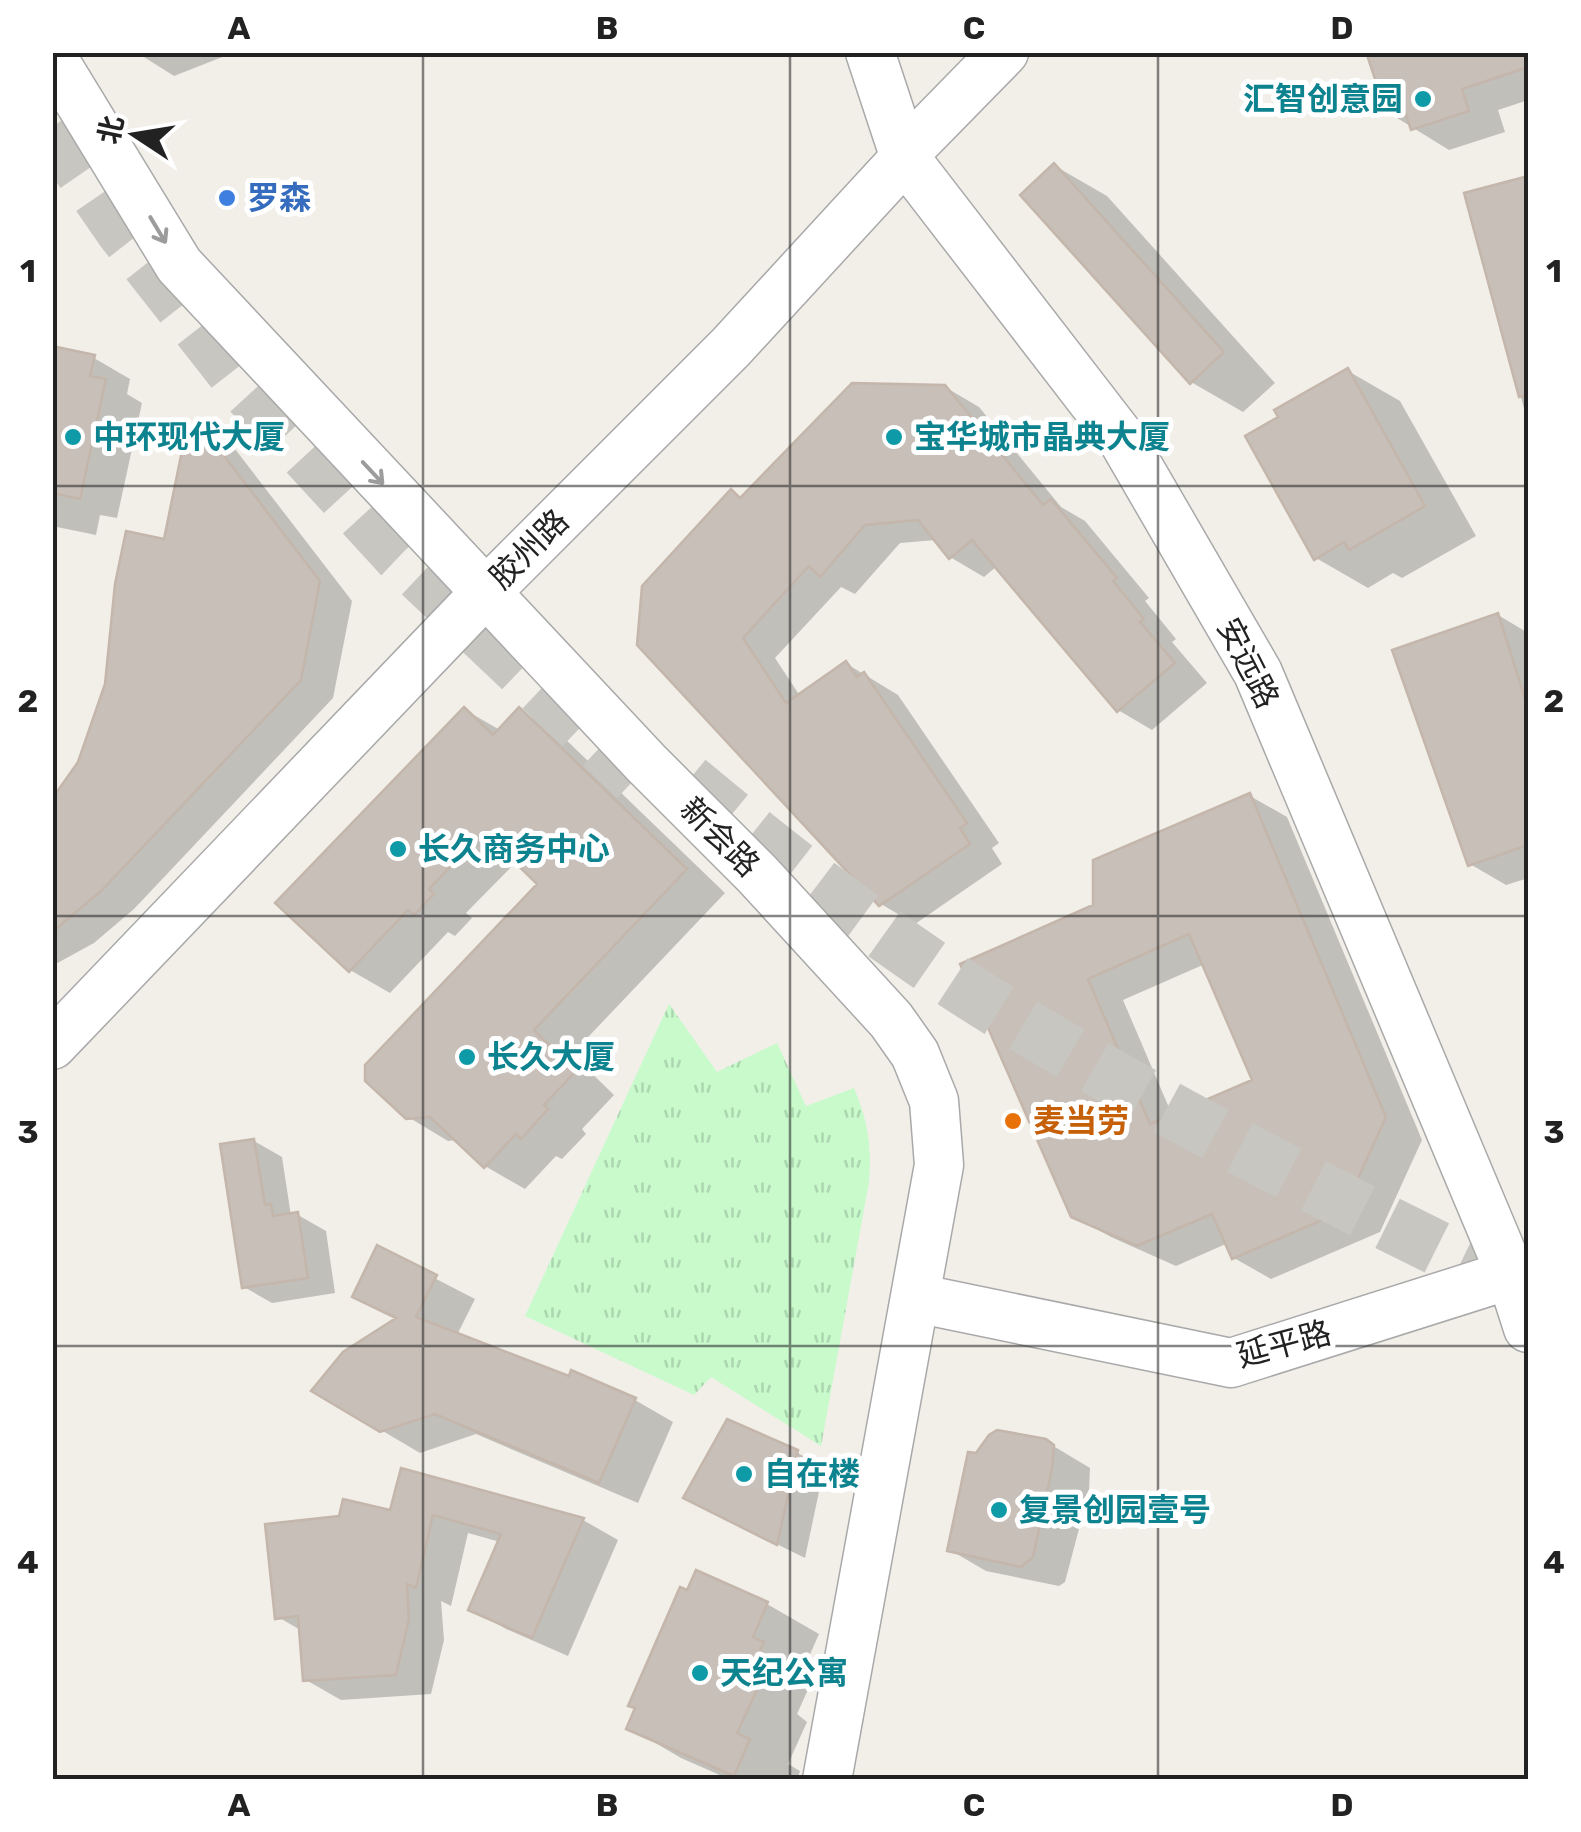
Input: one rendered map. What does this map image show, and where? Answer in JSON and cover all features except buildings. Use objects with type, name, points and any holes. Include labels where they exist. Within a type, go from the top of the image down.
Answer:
[{"type":"street","name":"安远路","points":[[870,52],[905,158],[1124,442],[1258,674],[1520,1272],[1528,1328]]},
{"type":"street","name":"胶州路","points":[[52,1045],[485,593],[731,347],[913,145],[1004,52]]},
{"type":"street","name":"新会路","points":[[52,57],[179,265],[646,763],[758,874],[891,1020],[915,1054],[934,1101],[939,1165],[827,1780]]},
{"type":"street","name":"延平路","points":[[916,1298],[1230,1362],[1520,1272]]},
{"type":"green space","points":[[669,1004],[717,1072],[777,1043],[806,1106],[854,1088],[859,1100],[868,1134],[869,1182],[821,1446],[711,1377],[694,1395],[525,1316]]},
{"type":"tunnel","points":[[52,127],[122,229],[249,391],[400,555],[636,778]]},
{"type":"tunnel","points":[[688,781],[862,918],[1006,1014],[1253,1154],[1528,1292]]},
{"type":"place","name":"汇智创意园","points":[[1423,99]]},
{"type":"place","name":"罗森","points":[[227,198]]},
{"type":"place","name":"中环现代大厦","points":[[73,437]]},
{"type":"place","name":"宝华城市晶典大厦","points":[[894,437]]},
{"type":"place","name":"长久商务中心","points":[[398,849]]},
{"type":"place","name":"长久大厦","points":[[467,1057]]},
{"type":"place","name":"麦当劳","points":[[1013,1121]]},
{"type":"place","name":"自在楼","points":[[744,1474]]},
{"type":"place","name":"复景创园壹号","points":[[999,1510]]},
{"type":"place","name":"天纪公寓","points":[[700,1673]]}]
